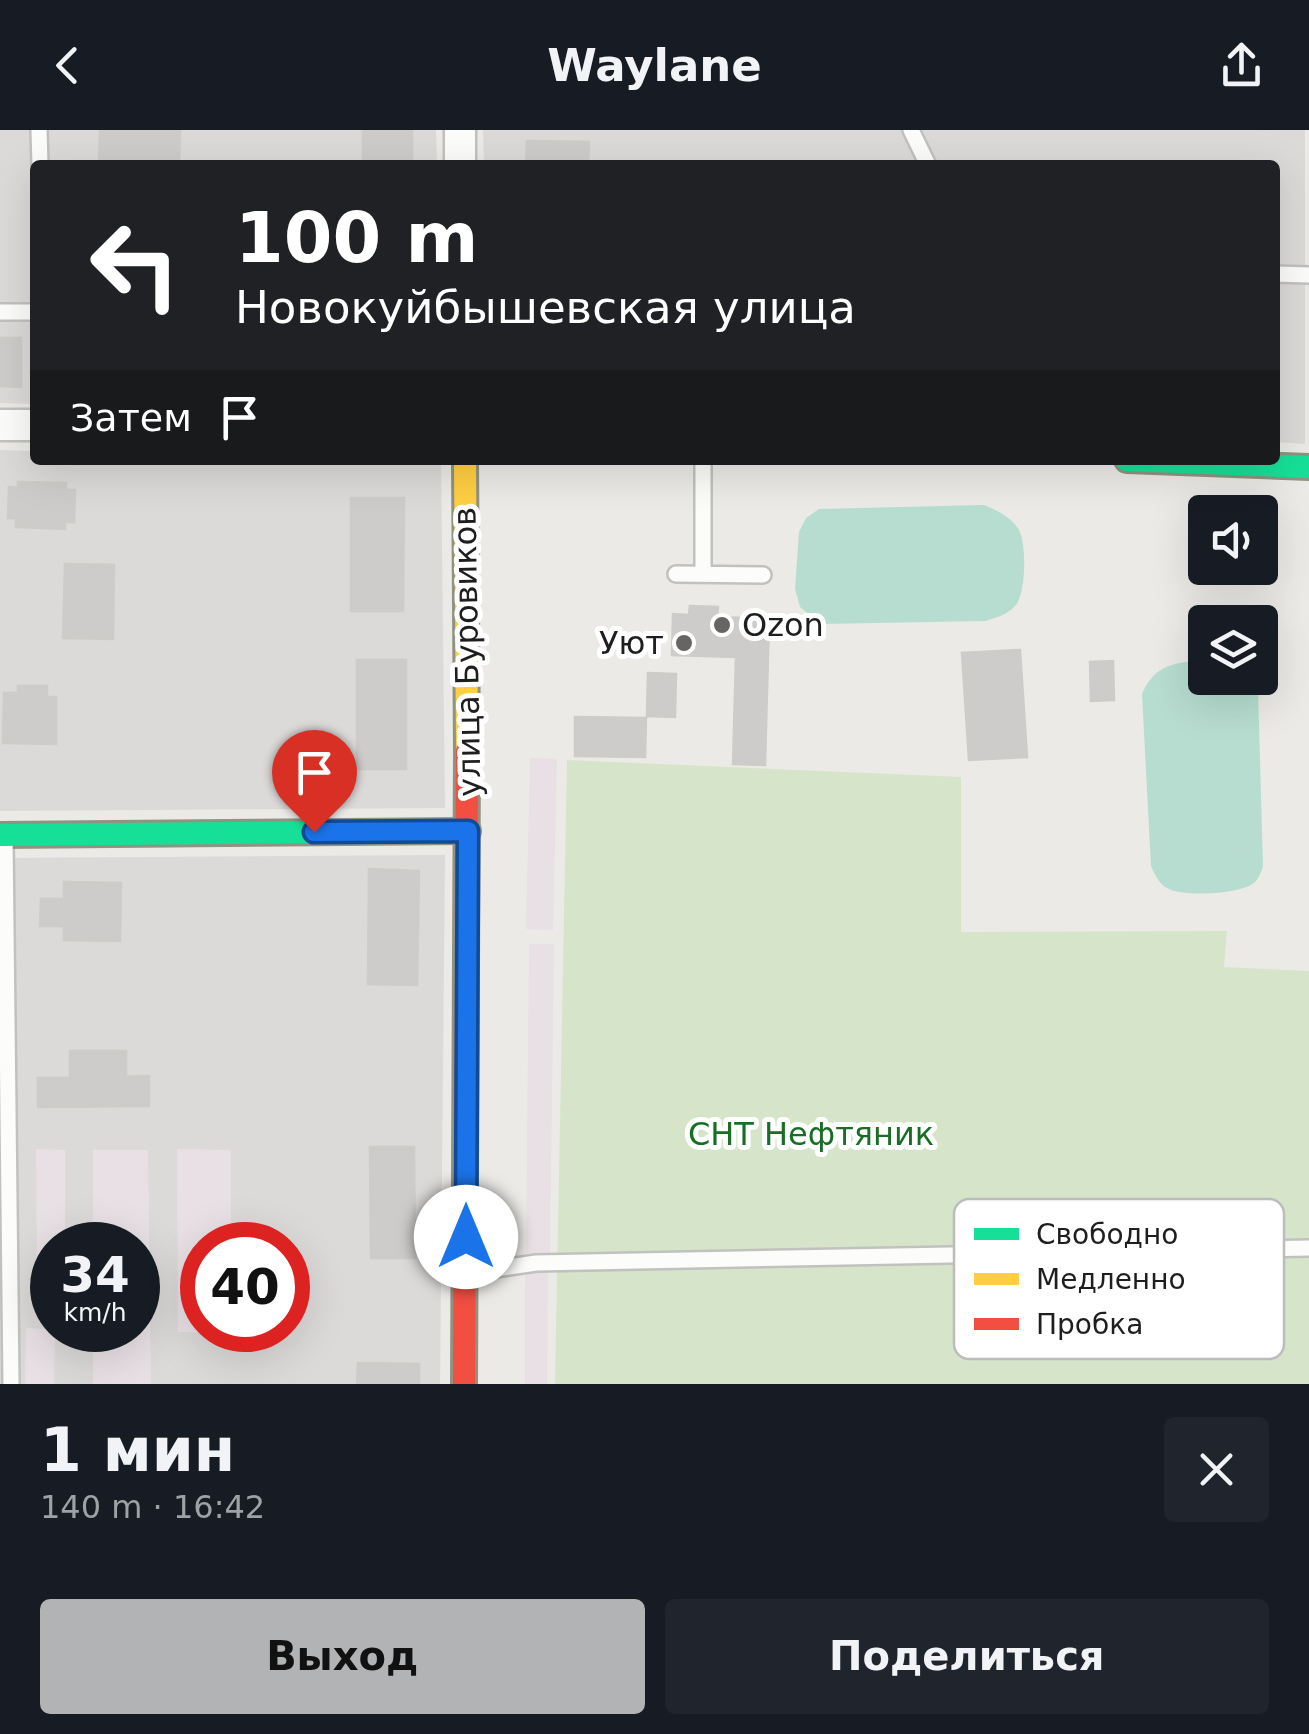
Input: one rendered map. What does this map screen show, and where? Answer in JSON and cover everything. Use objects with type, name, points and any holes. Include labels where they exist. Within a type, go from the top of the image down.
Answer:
[{"type":"street","points":[[460,130],[460,160]]},
{"type":"street","points":[[0,425],[30,425]]},
{"type":"street","name":"улица Буровиков","points":[[464,1384],[468,831],[465,465]]},
{"type":"street","points":[[1257,465],[1309,467]]},
{"type":"street","points":[[3,835],[468,831]]},
{"type":"lane","points":[[39,130],[40,160]]},
{"type":"lane","points":[[911,130],[926,160]]},
{"type":"lane","points":[[1280,274],[1309,275]]},
{"type":"lane","points":[[0,312],[30,312]]},
{"type":"lane","points":[[703,465],[703,574]]},
{"type":"lane","points":[[676,574],[763,574]]},
{"type":"lane","points":[[3,835],[11,1384]]},
{"type":"lane","points":[[1284,1248],[1309,1248]]},
{"type":"lane","points":[[465,1274],[536,1263],[954,1255]]},
{"type":"shaded area","points":[[0,130],[436,130],[437,160],[30,160],[30,404],[0,403]]},
{"type":"shaded area","points":[[483,130],[1305,130],[1305,444],[1280,442],[1280,160],[484,160]]},
{"type":"shaded area","points":[[0,450],[30,451],[30,465],[441,465],[445,808],[0,811]]},
{"type":"shaded area","points":[[530,758],[557,759],[553,930],[526,929]]},
{"type":"shaded area","points":[[445,855],[440,1384],[0,1384],[0,858]]},
{"type":"shaded area","points":[[529,944],[554,944],[550,1253],[526,1253]]},
{"type":"shaded area","points":[[36,1149],[65,1150],[65,1222],[36,1222]]},
{"type":"shaded area","points":[[177,1149],[231,1150],[231,1222],[180,1222],[178,1332]]},
{"type":"shaded area","points":[[93,1150],[148,1150],[149,1222],[93,1222]]},
{"type":"shaded area","points":[[525,1272],[548,1272],[547,1384],[525,1384]]},
{"type":"shaded area","points":[[26,1328],[30,1328],[30,1352],[55,1352],[54,1384],[25,1384]]},
{"type":"shaded area","points":[[93,1352],[151,1352],[151,1384],[93,1384]]},
{"type":"green space","points":[[984,505],[1011,520],[1023,542],[1024,572],[1019,600],[1005,614],[986,621],[821,624],[800,607],[795,589],[799,532],[806,518],[819,509]]},
{"type":"green space","points":[[1188,662],[1188,695],[1258,695],[1263,867],[1256,881],[1240,889],[1215,893],[1171,890],[1156,877],[1151,866],[1142,694],[1153,676]]},
{"type":"green space","name":"СНТ Нефтяник","points":[[567,760],[961,777],[961,932],[1227,931],[1224,967],[1309,971],[1309,1384],[555,1384]]},
{"type":"building","points":[[100,130],[180,130],[179,160],[99,160]]},
{"type":"building","points":[[363,130],[412,130],[412,160],[363,160]]},
{"type":"building","points":[[527,141],[589,142],[588,160],[526,160]]},
{"type":"building","points":[[0,338],[21,338],[21,387],[0,386]]},
{"type":"building","points":[[18,482],[66,483],[66,490],[75,490],[74,522],[65,522],[65,529],[16,527],[16,518],[8,518],[9,487],[18,488]]},
{"type":"building","points":[[351,498],[404,498],[403,611],[351,611]]},
{"type":"building","points":[[65,564],[114,565],[113,639],[63,638]]},
{"type":"building","points":[[690,606],[718,607],[717,617],[769,619],[765,765],[733,764],[736,657],[672,655],[673,614],[689,615]]},
{"type":"building","points":[[1020,650],[1027,757],[969,760],[962,653]]},
{"type":"building","points":[[357,660],[406,660],[406,769],[357,769]]},
{"type":"building","points":[[1113,661],[1114,700],[1091,701],[1090,662]]},
{"type":"building","points":[[648,673],[676,674],[675,717],[647,716]]},
{"type":"building","points":[[18,686],[47,686],[47,697],[56,697],[56,744],[3,743],[4,693],[18,693]]},
{"type":"building","points":[[575,717],[646,718],[645,757],[575,756]]},
{"type":"building","points":[[369,869],[419,871],[417,985],[368,984]]},
{"type":"building","points":[[64,882],[121,883],[120,941],[64,940],[64,926],[40,926],[41,899],[64,899]]},
{"type":"building","points":[[70,1051],[126,1051],[126,1077],[149,1076],[149,1106],[38,1107],[38,1078],[70,1078]]},
{"type":"building","points":[[370,1147],[414,1147],[415,1258],[371,1258]]},
{"type":"building","points":[[358,1363],[419,1364],[419,1384],[357,1384]]},
{"type":"traffic: fast","points":[[1257,465],[1309,467]]},
{"type":"traffic: fast","points":[[0,835],[468,831]]},
{"type":"traffic: slow","points":[[465,465],[467,751]]},
{"type":"traffic: jam","points":[[464,1384],[467,751]]},
{"type":"place","name":"Ozon","points":[[722,625]]},
{"type":"place","name":"Уют","points":[[684,643]]},
{"type":"route","points":[[314,832],[468,831],[466,1237]]}]
